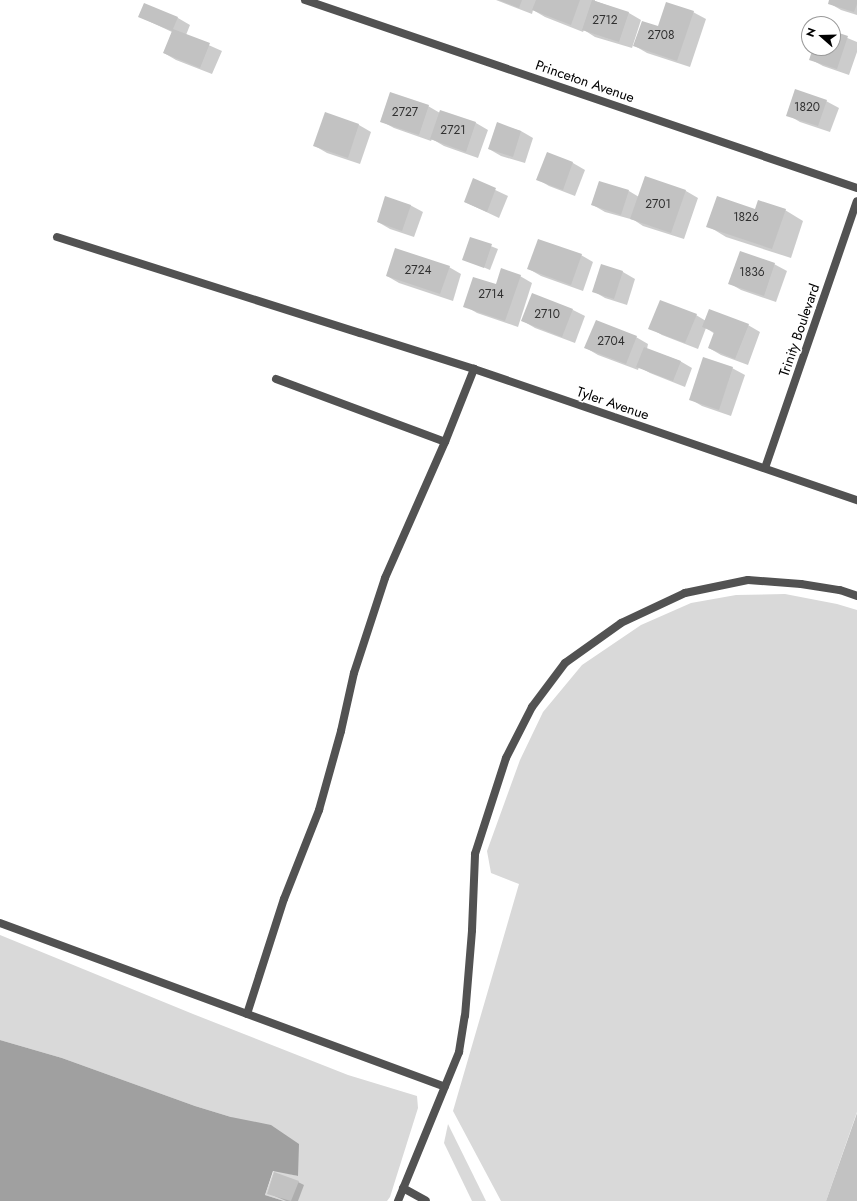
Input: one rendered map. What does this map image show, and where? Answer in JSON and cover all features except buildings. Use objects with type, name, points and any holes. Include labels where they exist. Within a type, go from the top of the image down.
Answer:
[{"type":"street","name":"Princeton Avenue","points":[[305,0],[857,188]]},
{"type":"street","name":"Trinity Boulevard","points":[[765,468],[857,201]]},
{"type":"street","name":"Tyler Avenue","points":[[57,237],[474,369],[857,500]]},
{"type":"street","points":[[247,1014],[284,899],[321,803],[341,731],[354,673],[385,578],[445,442],[474,369]]},
{"type":"street","points":[[276,379],[445,442]]},
{"type":"street","points":[[398,1201],[459,1052],[472,930],[475,854],[506,758],[532,707],[565,663],[621,623],[685,593],[748,580],[801,584],[840,590],[857,596]]},
{"type":"street","points":[[0,923],[445,1087]]},
{"type":"street","points":[[403,1188],[426,1201]]},
{"type":"shaded area","points":[[785,594],[837,604],[857,610],[857,1112],[826,1201],[501,1201],[453,1111],[519,884],[491,873],[487,851],[520,760],[543,712],[582,665],[641,625],[691,603],[736,595]]},
{"type":"shaded area","points":[[0,935],[193,1014],[348,1075],[417,1096],[418,1108],[390,1197],[387,1201],[284,1201],[265,1195],[274,1170],[298,1176],[231,1117],[195,1106],[62,1058],[0,1040]]},
{"type":"shaded area","points":[[0,1040],[62,1058],[195,1106],[231,1117],[271,1125],[299,1144],[298,1176],[273,1171],[265,1195],[284,1201],[0,1201]]},
{"type":"shaded area","points":[[448,1124],[486,1201],[472,1201],[444,1143]]}]
